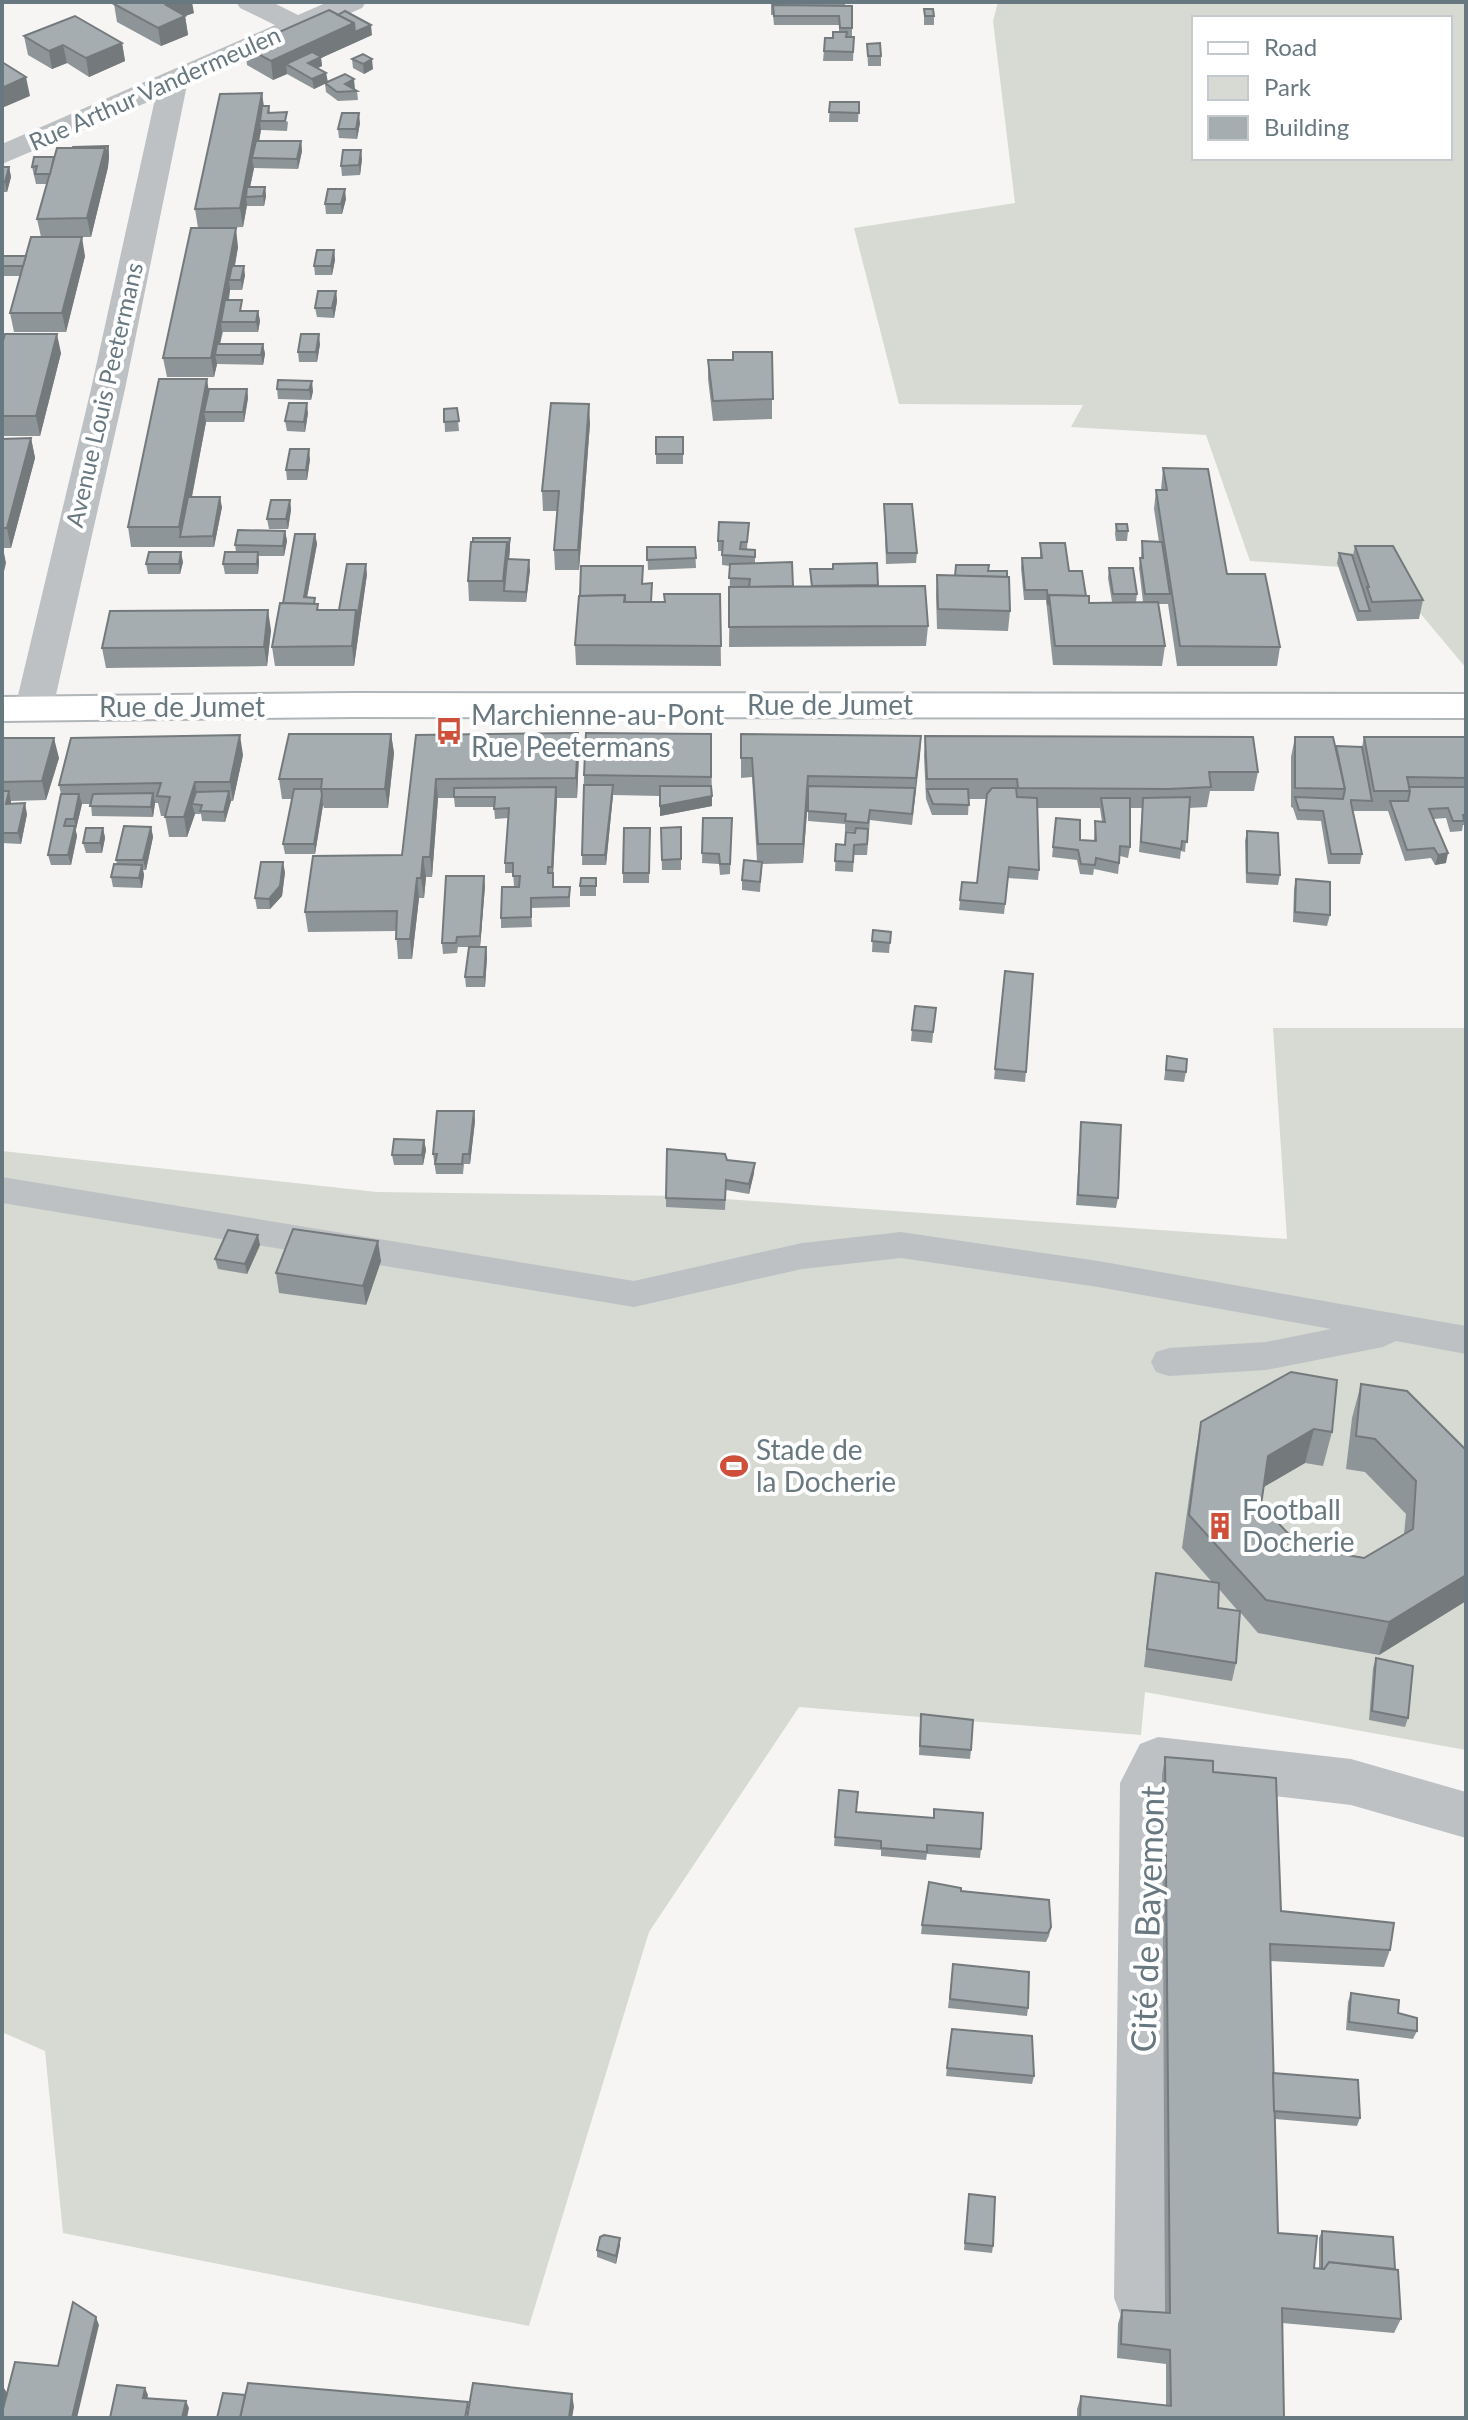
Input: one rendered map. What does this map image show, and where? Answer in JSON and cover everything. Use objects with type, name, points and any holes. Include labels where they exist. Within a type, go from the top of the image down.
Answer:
[{"type":"street","points":[[250,2],[298,26]]},
{"type":"street","name":"Rue Arthur Vandermeulen","points":[[2,155],[352,2]]},
{"type":"street","name":"Avenue Louis Peetermans","points":[[18,708],[108,389],[173,81]]},
{"type":"street","name":"Rue de Jumet","points":[[18,708],[1466,706]]},
{"type":"street","name":"Cité de Bayemont","points":[[1143,2298],[1146,1783],[1158,1760],[1351,1782],[1466,1815]]},
{"type":"lane","points":[[2,1190],[634,1294],[802,1256],[901,1245],[1098,1274],[1466,1340]]},
{"type":"lane","points":[[1169,1362],[1266,1356],[1403,1329]]},
{"type":"green space","points":[[998,2],[1466,2],[1466,668],[1384,570],[1250,561],[1206,435],[1071,427],[1083,405],[899,404],[854,228],[1015,203],[993,21]]},
{"type":"green space","name":"Stade de la Docherie","points":[[1273,1028],[1466,1028],[1466,1750],[1145,1692],[1141,1735],[799,1707],[649,1932],[529,2326],[63,2233],[45,2051],[2,2032],[2,1151],[377,1192],[684,1196],[1287,1239]]},
{"type":"building","points":[[174,2],[166,5],[185,16],[158,28],[114,4]]},
{"type":"building","points":[[773,5],[852,6],[852,28],[840,28],[839,16],[774,16]]},
{"type":"building","points":[[924,9],[933,9],[934,16],[925,16]]},
{"type":"building","points":[[329,10],[354,23],[271,61],[245,47]]},
{"type":"building","points":[[345,11],[371,25],[355,32],[354,23],[338,15]]},
{"type":"building","points":[[75,16],[122,43],[86,58],[63,45],[49,51],[24,36]]},
{"type":"building","points":[[833,32],[847,32],[846,37],[854,37],[853,52],[824,51],[825,38],[833,38]]},
{"type":"building","points":[[880,43],[881,56],[868,56],[867,44]]},
{"type":"building","points":[[312,52],[321,57],[308,63],[326,73],[312,79],[286,64]]},
{"type":"building","points":[[363,54],[372,59],[363,64],[352,59]]},
{"type":"building","points":[[2,62],[26,77],[2,88]]},
{"type":"building","points":[[345,74],[354,79],[345,84],[357,91],[337,92],[325,83]]},
{"type":"building","points":[[262,93],[240,208],[195,209],[220,94]]},
{"type":"building","points":[[830,102],[859,102],[859,113],[829,112]]},
{"type":"building","points":[[262,106],[269,106],[268,113],[287,112],[285,121],[260,121]]},
{"type":"building","points":[[342,113],[359,113],[356,129],[338,129]]},
{"type":"building","points":[[256,141],[301,141],[297,159],[252,158]]},
{"type":"building","points":[[108,146],[107,157],[105,148],[72,148],[73,147]]},
{"type":"building","points":[[57,148],[105,148],[87,218],[37,219]]},
{"type":"building","points":[[343,150],[361,150],[359,165],[341,166]]},
{"type":"building","points":[[34,157],[54,157],[50,174],[35,174],[37,166],[32,167]]},
{"type":"building","points":[[2,167],[9,167],[5,182],[2,182]]},
{"type":"building","points":[[247,187],[265,187],[263,196],[246,197]]},
{"type":"building","points":[[328,189],[345,189],[341,204],[325,204]]},
{"type":"building","points":[[191,228],[236,228],[211,358],[163,358]]},
{"type":"building","points":[[31,237],[82,237],[62,313],[10,313]]},
{"type":"building","points":[[317,250],[334,250],[331,266],[314,266]]},
{"type":"building","points":[[2,256],[26,256],[23,266],[2,266]]},
{"type":"building","points":[[232,266],[244,266],[241,280],[229,280]]},
{"type":"building","points":[[318,291],[336,291],[332,308],[315,308]]},
{"type":"building","points":[[225,300],[242,300],[240,311],[258,311],[256,322],[221,322]]},
{"type":"building","points":[[5,334],[57,334],[36,416],[2,416],[2,344]]},
{"type":"building","points":[[301,334],[319,334],[316,352],[298,352]]},
{"type":"building","points":[[217,344],[263,344],[261,355],[215,355]]},
{"type":"building","points":[[733,352],[772,352],[773,399],[713,401],[708,360],[733,360]]},
{"type":"building","points":[[159,379],[207,379],[179,527],[128,527]]},
{"type":"building","points":[[278,380],[312,381],[309,390],[277,389]]},
{"type":"building","points":[[209,389],[247,389],[243,412],[204,412]]},
{"type":"building","points":[[289,403],[307,403],[304,422],[285,421]]},
{"type":"building","points":[[551,403],[589,404],[578,550],[554,550],[559,491],[542,491]]},
{"type":"building","points":[[457,408],[459,421],[444,422],[444,409]]},
{"type":"building","points":[[656,437],[683,437],[683,454],[656,454]]},
{"type":"building","points":[[31,438],[7,528],[2,528],[2,439]]},
{"type":"building","points":[[290,449],[309,449],[306,470],[286,470]]},
{"type":"building","points":[[1163,468],[1208,469],[1227,574],[1265,574],[1280,647],[1180,646],[1156,490],[1167,490]]},
{"type":"building","points":[[188,497],[220,497],[213,536],[180,537]]},
{"type":"building","points":[[271,500],[290,500],[286,519],[267,519]]},
{"type":"building","points":[[884,504],[912,504],[917,553],[887,553]]},
{"type":"building","points":[[719,522],[749,523],[747,542],[741,542],[740,549],[755,550],[755,557],[722,555],[723,541],[718,541]]},
{"type":"building","points":[[1116,524],[1127,524],[1128,531],[1117,531]]},
{"type":"building","points":[[238,530],[285,531],[283,546],[235,545]]},
{"type":"building","points":[[295,534],[315,534],[304,597],[315,598],[314,604],[283,603]]},
{"type":"building","points":[[473,538],[510,538],[508,551],[507,542],[473,542]]},
{"type":"building","points":[[1142,541],[1162,542],[1170,594],[1145,594],[1140,558],[1143,558]]},
{"type":"building","points":[[471,542],[507,542],[503,581],[468,581]]},
{"type":"building","points":[[1040,543],[1065,543],[1069,571],[1082,571],[1086,596],[1049,595],[1048,605],[1047,590],[1025,590],[1022,558],[1042,558]]},
{"type":"building","points":[[1355,546],[1393,546],[1423,600],[1372,602]]},
{"type":"building","points":[[647,547],[695,547],[696,558],[647,560]]},
{"type":"building","points":[[149,552],[181,552],[179,564],[146,564]]},
{"type":"building","points":[[225,552],[258,552],[257,564],[223,564]]},
{"type":"building","points":[[1339,553],[1352,555],[1370,611],[1359,611]]},
{"type":"building","points":[[507,559],[529,560],[526,592],[504,591]]},
{"type":"building","points":[[792,562],[793,586],[749,587],[750,579],[729,578],[730,564]]},
{"type":"building","points":[[877,563],[878,585],[812,586],[810,569],[833,569],[833,564]]},
{"type":"building","points":[[347,564],[366,564],[357,619],[356,610],[339,610]]},
{"type":"building","points":[[956,565],[989,565],[988,571],[1007,571],[1007,577],[955,576]]},
{"type":"building","points":[[581,566],[643,566],[642,584],[652,583],[651,602],[625,602],[625,595],[580,596]]},
{"type":"building","points":[[1109,568],[1133,568],[1137,594],[1113,594]]},
{"type":"building","points":[[937,575],[1009,577],[1010,611],[938,609]]},
{"type":"building","points":[[925,586],[928,626],[729,627],[729,587]]},
{"type":"building","points":[[664,594],[720,594],[721,646],[575,645],[579,596],[625,595],[624,602],[665,602]]},
{"type":"building","points":[[1049,595],[1089,596],[1089,603],[1158,602],[1165,646],[1055,646]]},
{"type":"building","points":[[280,603],[318,604],[317,610],[356,610],[352,646],[272,647]]},
{"type":"building","points":[[268,610],[264,647],[102,648],[110,611]]},
{"type":"building","points":[[578,733],[576,778],[436,779],[430,857],[423,857],[421,878],[417,878],[410,939],[396,939],[397,911],[305,912],[313,856],[402,855],[416,735]]},
{"type":"building","points":[[586,733],[711,734],[711,777],[584,775]]},
{"type":"building","points":[[289,734],[391,734],[385,789],[321,789],[322,779],[279,779]]},
{"type":"building","points":[[741,734],[921,736],[916,778],[808,776],[803,844],[758,844],[752,758],[741,758]]},
{"type":"building","points":[[240,735],[230,782],[195,782],[184,817],[165,817],[170,797],[157,796],[161,783],[59,785],[71,738]]},
{"type":"building","points":[[925,736],[1253,737],[1258,772],[1209,772],[1211,787],[1168,789],[1018,788],[1017,779],[927,779]]},
{"type":"building","points":[[1295,737],[1333,737],[1345,789],[1295,788]]},
{"type":"building","points":[[1364,737],[1466,737],[1466,778],[1407,777],[1410,791],[1374,791]]},
{"type":"building","points":[[2,738],[54,738],[42,781],[2,782]]},
{"type":"building","points":[[1336,746],[1362,747],[1372,801],[1351,800],[1351,803],[1362,854],[1331,854],[1323,811],[1299,810],[1295,797],[1343,799],[1345,789]]},
{"type":"building","points":[[584,785],[613,785],[605,855],[582,855]]},
{"type":"building","points":[[660,786],[711,786],[712,796],[660,806]]},
{"type":"building","points":[[808,786],[915,788],[912,814],[870,810],[868,823],[845,821],[846,814],[808,811]]},
{"type":"building","points":[[556,787],[552,867],[548,867],[548,873],[553,873],[553,887],[570,887],[569,897],[531,898],[531,917],[501,918],[502,887],[519,887],[520,876],[513,876],[513,863],[505,863],[509,808],[494,809],[495,797],[454,797],[454,788]]},
{"type":"building","points":[[1409,787],[1466,787],[1464,821],[1453,821],[1448,808],[1429,809],[1448,853],[1438,855],[1434,848],[1407,850],[1390,801],[1408,801]]},
{"type":"building","points":[[992,788],[1016,788],[1017,797],[1037,798],[1039,870],[1009,867],[1005,904],[960,900],[962,882],[977,883],[987,794]]},
{"type":"building","points":[[294,789],[321,789],[314,844],[283,844]]},
{"type":"building","points":[[927,789],[968,789],[969,805],[933,804]]},
{"type":"building","points":[[2,791],[9,791],[6,804],[25,803],[18,833],[2,833]]},
{"type":"building","points":[[229,791],[224,812],[200,811],[202,805],[192,804],[196,792]]},
{"type":"building","points":[[153,793],[151,807],[90,806],[93,794]]},
{"type":"building","points":[[61,794],[79,794],[74,819],[66,819],[64,826],[75,826],[68,855],[48,855]]},
{"type":"building","points":[[1190,797],[1187,842],[1182,841],[1181,849],[1141,842],[1143,798]]},
{"type":"building","points":[[1101,798],[1130,798],[1130,847],[1120,846],[1119,863],[1096,858],[1095,865],[1081,864],[1078,850],[1053,847],[1056,818],[1080,820],[1080,840],[1096,841],[1095,821],[1105,822]]},
{"type":"building","points":[[703,818],[732,818],[730,864],[720,864],[719,854],[702,853]]},
{"type":"building","points":[[124,826],[151,827],[143,860],[116,860]]},
{"type":"building","points":[[681,827],[681,859],[662,860],[661,828]]},
{"type":"building","points":[[86,828],[103,828],[100,843],[83,843]]},
{"type":"building","points":[[624,828],[650,828],[649,873],[623,873]]},
{"type":"building","points":[[856,828],[868,829],[867,844],[854,845],[853,862],[835,861],[836,844],[845,845],[846,832],[855,833]]},
{"type":"building","points":[[1247,831],[1278,833],[1280,875],[1247,873]]},
{"type":"building","points":[[744,860],[762,862],[760,882],[742,880]]},
{"type":"building","points":[[261,862],[283,862],[280,886],[269,899],[255,898]]},
{"type":"building","points":[[114,864],[142,865],[139,878],[111,877]]},
{"type":"building","points":[[446,876],[484,876],[480,936],[457,937],[456,943],[442,943]]},
{"type":"building","points":[[581,878],[596,878],[596,886],[580,886]]},
{"type":"building","points":[[1296,879],[1330,882],[1330,915],[1295,912]]},
{"type":"building","points":[[873,930],[891,932],[890,943],[872,941]]},
{"type":"building","points":[[469,947],[486,947],[484,977],[465,977]]},
{"type":"building","points":[[1005,971],[1033,974],[1026,1072],[995,1069]]},
{"type":"building","points":[[915,1006],[936,1008],[933,1032],[912,1030]]},
{"type":"building","points":[[1167,1056],[1187,1059],[1186,1072],[1166,1070]]},
{"type":"building","points":[[437,1111],[474,1111],[469,1154],[463,1154],[462,1164],[435,1164]]},
{"type":"building","points":[[1081,1122],[1121,1125],[1118,1198],[1078,1195]]},
{"type":"building","points":[[394,1139],[424,1140],[422,1155],[392,1155]]},
{"type":"building","points":[[667,1149],[725,1154],[727,1160],[755,1163],[749,1184],[726,1180],[725,1200],[666,1198]]},
{"type":"building","points":[[293,1229],[378,1241],[363,1286],[276,1273]]},
{"type":"building","points":[[228,1230],[258,1235],[245,1264],[215,1259]]},
{"type":"building","name":"Football Docherie","points":[[1291,1372],[1337,1380],[1332,1432],[1314,1429],[1268,1456],[1261,1505],[1301,1547],[1364,1558],[1413,1529],[1416,1481],[1375,1439],[1356,1436],[1361,1384],[1407,1391],[1466,1450],[1466,1575],[1389,1622],[1266,1600],[1189,1515],[1201,1422]]},
{"type":"building","points":[[1156,1573],[1219,1583],[1218,1608],[1240,1611],[1236,1663],[1147,1649]]},
{"type":"building","points":[[1376,1658],[1413,1666],[1408,1718],[1372,1711]]},
{"type":"building","points":[[921,1714],[973,1720],[971,1750],[920,1746]]},
{"type":"building","points":[[1165,1757],[1213,1761],[1213,1772],[1276,1778],[1281,1911],[1394,1923],[1390,1950],[1270,1944],[1278,2233],[1317,2236],[1314,2268],[1324,2269],[1329,2262],[1398,2270],[1401,2319],[1282,2308],[1284,2418],[1080,2418],[1081,2396],[1171,2406],[1170,2350],[1121,2344],[1122,2310],[1170,2313]]},
{"type":"building","points":[[839,1790],[858,1792],[856,1812],[934,1818],[934,1809],[983,1813],[981,1849],[927,1845],[927,1852],[881,1848],[881,1841],[835,1837]]},
{"type":"building","points":[[929,1882],[961,1888],[961,1891],[1049,1900],[1051,1927],[1048,1933],[922,1925]]},
{"type":"building","points":[[953,1964],[1029,1972],[1028,2008],[950,1999]]},
{"type":"building","points":[[1351,1993],[1399,2000],[1398,2013],[1417,2018],[1417,2031],[1349,2022]]},
{"type":"building","points":[[952,2029],[1032,2036],[1034,2076],[947,2068]]},
{"type":"building","points":[[1273,2073],[1358,2080],[1360,2118],[1274,2111]]},
{"type":"building","points":[[969,2194],[995,2197],[993,2246],[965,2243]]},
{"type":"building","points":[[1322,2231],[1393,2237],[1395,2269],[1329,2262],[1322,2269]]},
{"type":"building","points":[[600,2237],[620,2238],[616,2256],[597,2250]]},
{"type":"building","points":[[73,2302],[96,2317],[72,2418],[2,2418],[15,2362],[58,2366]]},
{"type":"building","points":[[248,2383],[468,2402],[465,2418],[240,2418]]},
{"type":"building","points":[[473,2383],[572,2394],[569,2418],[467,2418]]},
{"type":"building","points":[[117,2385],[145,2388],[143,2398],[186,2401],[182,2418],[110,2418]]},
{"type":"building","points":[[223,2393],[245,2395],[240,2418],[217,2418]]},
{"type":"place","name":"Marchienne-au-Pont Rue Peetermans","points":[[449,731]]},
{"type":"place","name":"Stade de la Docherie","points":[[734,1466]]},
{"type":"place","name":"Football Docherie","points":[[1220,1526]]}]
